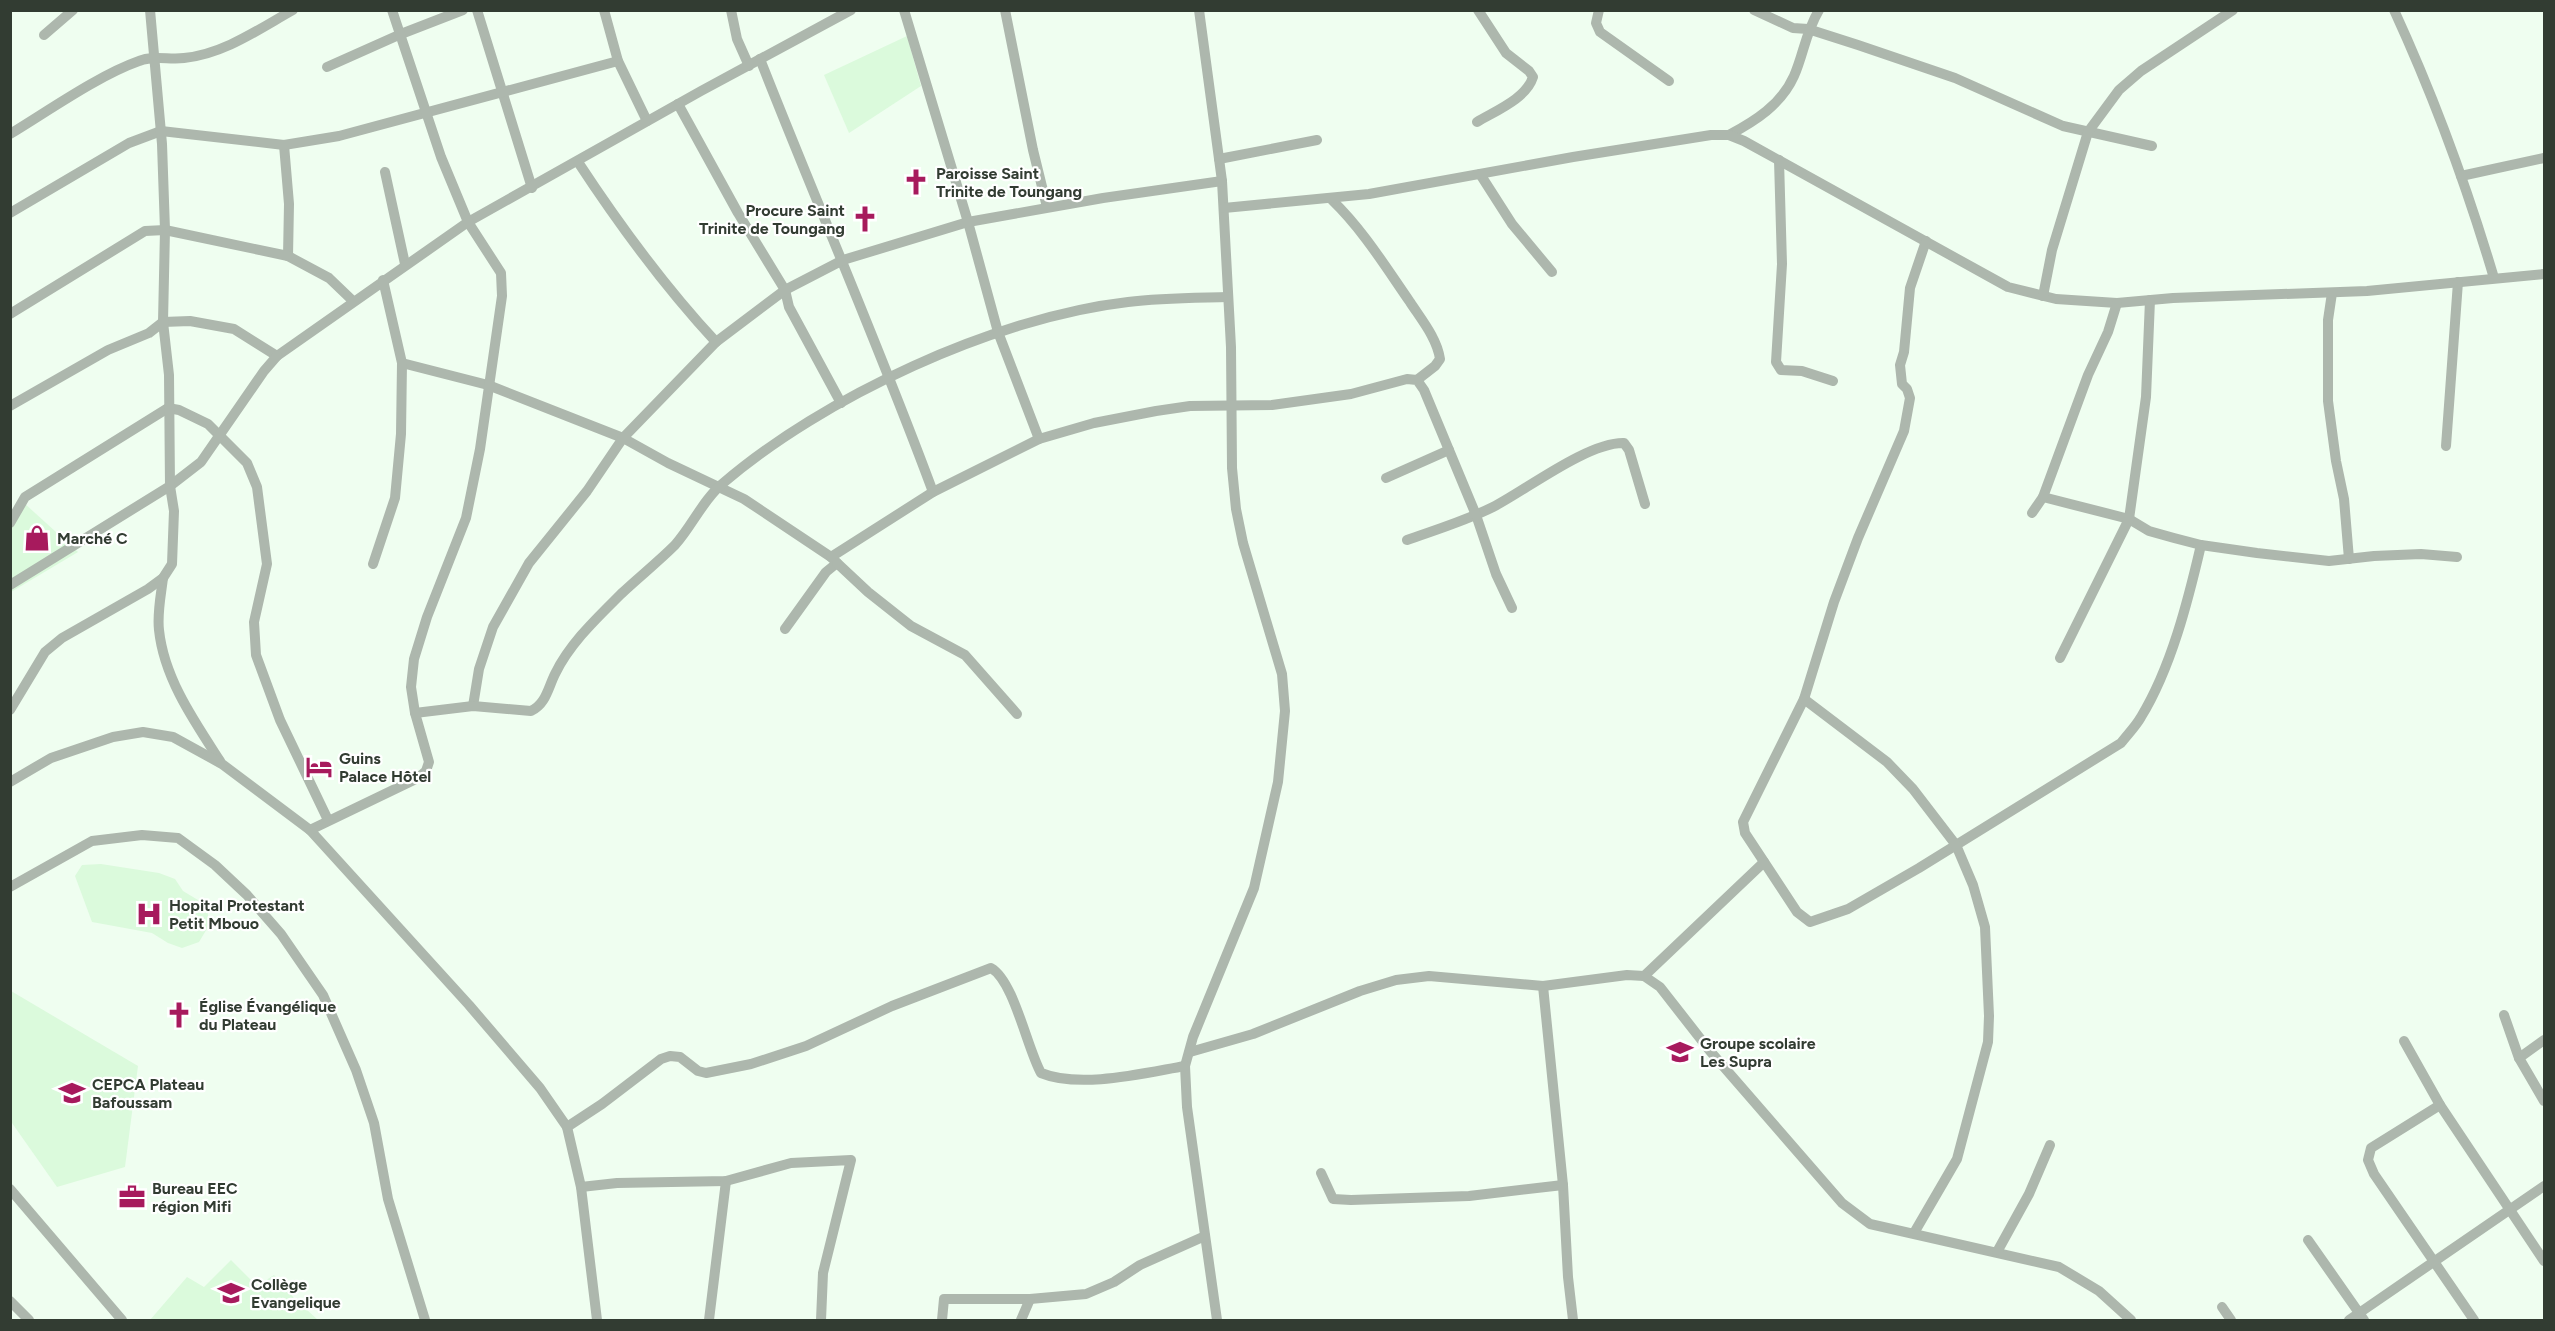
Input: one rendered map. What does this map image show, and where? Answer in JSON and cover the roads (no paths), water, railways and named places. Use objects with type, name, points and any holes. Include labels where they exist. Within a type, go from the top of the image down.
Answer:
[{"type":"street","points":[[44,35],[73,10]]},
{"type":"street","points":[[10,710],[45,652],[63,638],[132,599],[163,578],[172,564],[174,511],[170,486],[169,375],[163,322],[165,230],[161,131],[150,10]]},
{"type":"street","points":[[10,134],[139,60],[154,57],[185,58],[227,47],[294,10]]},
{"type":"street","points":[[310,830],[418,778],[426,771],[429,762],[415,713],[411,687],[414,659],[427,617],[466,518],[480,449],[502,296],[501,273],[468,222],[441,158],[392,10]]},
{"type":"street","points":[[327,67],[401,34],[463,10]]},
{"type":"street","points":[[477,10],[532,188]]},
{"type":"street","points":[[604,10],[618,61],[647,121]]},
{"type":"street","points":[[731,10],[737,39],[749,66]]},
{"type":"street","points":[[10,585],[170,486],[201,462],[264,370],[277,356],[405,264],[468,222],[749,66],[837,14],[851,10]]},
{"type":"street","points":[[903,10],[968,222],[998,332],[1039,439]]},
{"type":"street","points":[[1005,10],[1033,150],[1047,207]]},
{"type":"street","points":[[1199,10],[1224,207],[1232,406],[1232,468],[1236,509],[1243,543],[1282,674],[1285,711],[1283,745],[1272,816],[1254,888],[1193,1037],[1185,1066],[1187,1107],[1217,1320]]},
{"type":"street","points":[[1477,122],[1520,96],[1530,87],[1533,77],[1529,71],[1506,53],[1478,10]]},
{"type":"street","points":[[1599,10],[1596,23],[1600,32],[1669,81]]},
{"type":"street","points":[[1754,10],[1793,28],[1808,29],[1955,78],[2052,121],[2088,132],[2152,146]]},
{"type":"street","points":[[1729,135],[1753,122],[1773,107],[1793,78],[1808,29],[1819,10]]},
{"type":"street","points":[[2043,297],[2052,250],[2088,132],[2119,90],[2141,72],[2234,10]]},
{"type":"street","points":[[2394,10],[2443,125],[2494,278]]},
{"type":"street","points":[[760,59],[801,164],[891,377],[933,492]]},
{"type":"street","points":[[10,213],[129,143],[161,131],[284,144],[339,136],[427,111],[556,80],[618,61]]},
{"type":"street","points":[[678,104],[738,213],[785,290],[789,307],[841,403]]},
{"type":"street","points":[[1224,207],[1332,200],[1676,140],[1729,135],[1779,160],[2008,287],[2043,297],[2117,303],[2230,295],[2332,293],[2544,274]]},
{"type":"street","points":[[1219,159],[1317,141]]},
{"type":"street","points":[[284,144],[289,204],[288,256]]},
{"type":"street","points":[[2461,176],[2544,158]]},
{"type":"street","points":[[1779,160],[1782,264],[1776,362],[1780,369],[1802,371],[1833,381]]},
{"type":"street","points":[[578,162],[646,260],[716,342]]},
{"type":"street","points":[[385,172],[405,264]]},
{"type":"street","points":[[1480,174],[1512,224],[1552,272]]},
{"type":"street","points":[[473,706],[479,669],[498,618],[528,563],[587,491],[623,438],[716,342],[785,290],[843,260],[968,222],[1047,207],[1222,181]]},
{"type":"street","points":[[785,629],[834,560],[933,492],[1039,439],[1094,423],[1190,406],[1272,405],[1351,394],[1407,379],[1417,380],[1435,366],[1440,359],[1439,351],[1426,327],[1374,248],[1332,200]]},
{"type":"street","points":[[10,314],[145,231],[165,230],[288,256],[329,278],[353,301]]},
{"type":"street","points":[[1926,241],[1910,288],[1906,342],[1900,364],[1902,384],[1907,389],[1910,398],[1904,432],[1858,538],[1838,591],[1804,699],[1743,822],[1745,832],[1797,912],[1810,922],[1848,909],[2121,742],[2141,717],[2169,657],[2187,603],[2201,545]]},
{"type":"street","points":[[373,564],[395,498],[401,434],[402,363],[383,280]]},
{"type":"street","points":[[2446,446],[2458,282]]},
{"type":"street","points":[[2332,293],[2328,320],[2328,400],[2336,461],[2344,499],[2349,559]]},
{"type":"street","points":[[415,713],[473,706],[531,711],[538,708],[556,672],[581,634],[675,544],[720,486],[766,449],[841,403],[891,377],[998,332],[1052,317],[1128,302],[1228,297]]},
{"type":"street","points":[[2060,658],[2129,519],[2146,397],[2150,300]]},
{"type":"street","points":[[2032,513],[2043,497],[2088,375],[2108,332],[2117,303]]},
{"type":"street","points":[[10,406],[108,350],[149,333],[163,322],[190,321],[234,329],[277,356]]},
{"type":"street","points":[[402,363],[488,385],[623,438],[668,463],[720,486],[777,519],[834,560],[868,592],[911,626],[965,655],[1017,714]]},
{"type":"street","points":[[1417,380],[1424,390],[1476,515],[1482,539],[1512,608]]},
{"type":"street","points":[[10,523],[25,497],[168,408],[197,417],[208,424],[247,463],[257,487],[267,564],[254,622],[256,655],[280,720],[328,820]]},
{"type":"street","points":[[1407,540],[1476,515],[1511,497],[1559,467],[1613,443],[1624,443],[1629,450],[1645,504]]},
{"type":"street","points":[[1386,478],[1449,450]]},
{"type":"street","points":[[2043,497],[2129,519],[2149,531],[2201,545],[2309,560],[2421,554],[2457,557]]},
{"type":"street","points":[[163,578],[159,629],[163,652],[173,681],[222,764]]},
{"type":"street","points":[[1804,699],[1887,762],[1913,789],[1956,845],[1973,885],[1985,927],[1988,1042],[1957,1159],[1914,1233]]},
{"type":"street","points":[[10,782],[51,758],[113,737],[143,732],[173,736],[222,764],[310,830],[470,1005],[540,1088],[567,1127],[581,1187],[597,1320]]},
{"type":"street","points":[[10,887],[92,841],[142,835],[178,838],[214,865],[247,895],[281,934],[323,995],[357,1070],[374,1123],[388,1199],[426,1320]]},
{"type":"street","points":[[1644,976],[1764,862]]},
{"type":"street","points":[[567,1127],[602,1104],[661,1059],[670,1056],[680,1057],[698,1071],[706,1073],[751,1064],[806,1046],[892,1006],[991,969],[998,972],[1007,987],[1041,1073],[1053,1078],[1113,1078],[1185,1066]]},
{"type":"street","points":[[1190,1052],[1253,1034],[1360,991],[1396,980],[1429,976],[1543,986],[1627,975],[1644,976],[1660,987],[1710,1051],[1842,1203],[1870,1224],[2059,1267],[2099,1291],[2131,1320]]},
{"type":"street","points":[[1543,986],[1563,1185],[1568,1277],[1573,1320]]},
{"type":"street","points":[[2504,1015],[2519,1058],[2544,1101]]},
{"type":"street","points":[[2519,1058],[2544,1040]]},
{"type":"street","points":[[2403,1041],[2440,1105],[2544,1261]]},
{"type":"street","points":[[2440,1105],[2371,1148],[2368,1160],[2374,1174],[2474,1320]]},
{"type":"street","points":[[1997,1252],[2029,1194],[2050,1145]]},
{"type":"street","points":[[581,1187],[617,1183],[726,1181],[791,1163],[850,1160],[823,1273],[821,1320]]},
{"type":"street","points":[[1321,1173],[1333,1199],[1351,1200],[1469,1196],[1563,1185]]},
{"type":"street","points":[[709,1320],[726,1181]]},
{"type":"street","points":[[2349,1320],[2362,1317],[2509,1208],[2544,1186]]},
{"type":"street","points":[[10,1189],[122,1320]]},
{"type":"street","points":[[942,1320],[944,1299],[1030,1299],[1086,1294],[1114,1282],[1140,1265],[1205,1236]]},
{"type":"street","points":[[2308,1240],[2362,1317]]},
{"type":"street","points":[[1021,1320],[1030,1299]]},
{"type":"street","points":[[10,1301],[29,1320]]},
{"type":"street","points":[[2222,1307],[2231,1320]]},
{"type":"place","name":"Paroisse Saint Trinite de Toungang","points":[[916,182]]},
{"type":"place","name":"Procure Saint Trinite de Toungang","points":[[865,219]]},
{"type":"place","name":"Marché C","points":[[37,538]]},
{"type":"place","name":"Guins Palace Hôtel","points":[[319,767]]},
{"type":"place","name":"Hopital Protestant Petit Mbouo","points":[[149,914]]},
{"type":"place","name":"Église Évangélique du Plateau","points":[[179,1015]]},
{"type":"place","name":"Groupe scolaire Les Supra","points":[[1680,1052]]},
{"type":"place","name":"CEPCA Plateau Bafoussam","points":[[72,1093]]},
{"type":"place","name":"Bureau EEC région Mifi","points":[[132,1197]]},
{"type":"place","name":"Collège Evangelique","points":[[231,1293]]}]
